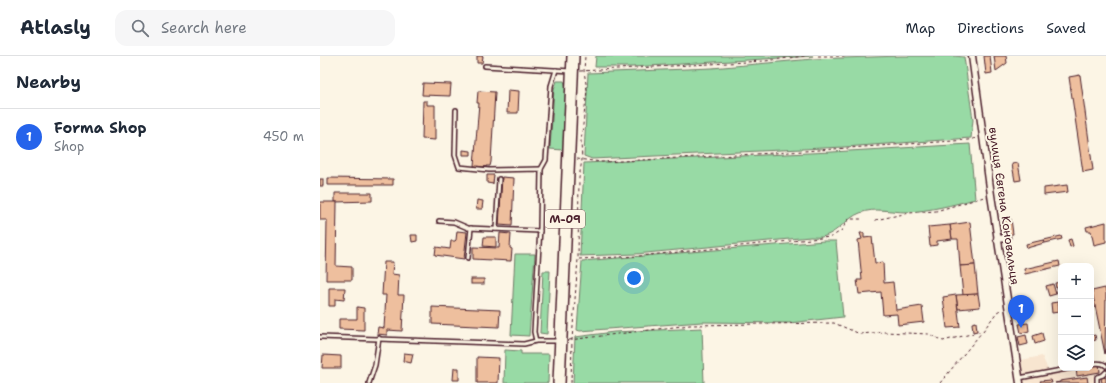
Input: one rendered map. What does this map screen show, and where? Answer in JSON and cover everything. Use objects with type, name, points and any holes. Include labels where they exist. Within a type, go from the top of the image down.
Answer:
[{"type":"highway","name":"М-09","points":[[559,383],[568,159],[574,56]]},
{"type":"street","name":"вулиця Євгена Коновальця","points":[[972,56],[997,239],[1020,380]]},
{"type":"street","points":[[997,239],[1007,238]]},
{"type":"lane","points":[[485,66],[573,71]]},
{"type":"lane","points":[[536,340],[534,332],[540,231],[541,169],[546,160],[551,86],[556,70]]},
{"type":"lane","points":[[456,110],[455,155],[459,167],[489,170],[541,169]]},
{"type":"lane","points":[[496,229],[499,179]]},
{"type":"lane","points":[[439,221],[454,222],[470,228],[540,231]]},
{"type":"lane","points":[[468,258],[470,228]]},
{"type":"lane","points":[[320,337],[524,344],[536,340],[560,341]]},
{"type":"lane","points":[[369,383],[375,364],[379,338]]},
{"type":"lane","points":[[1094,364],[1099,363],[1106,366]]},
{"type":"lane","points":[[1020,380],[1059,371]]},
{"type":"lane","points":[[1097,383],[1097,377],[1103,376],[1106,372]]},
{"type":"path","points":[[571,383],[572,340],[578,259],[579,178],[582,160],[581,142],[586,90],[584,71],[585,56]]},
{"type":"path","points":[[573,71],[765,61],[805,56]]},
{"type":"path","points":[[818,56],[845,56]]},
{"type":"path","points":[[568,159],[602,162],[774,153],[968,140],[983,137]]},
{"type":"path","points":[[875,220],[909,213],[936,211],[991,195]]},
{"type":"path","points":[[578,259],[640,256],[831,237],[841,231],[849,220],[862,219]]},
{"type":"path","points":[[940,383],[997,312],[1007,305]]},
{"type":"path","points":[[560,341],[690,325],[834,323],[860,334],[884,332],[929,334],[943,341],[983,331]]},
{"type":"shaded area","points":[[1042,356],[1048,370],[1058,368],[1058,371],[1094,371],[1094,362],[1100,361],[1106,364],[1106,383],[1020,383],[1016,361]]},
{"type":"green space","points":[[596,56],[813,56],[632,67],[595,67]]},
{"type":"green space","points":[[901,56],[964,57],[973,120],[971,138],[844,147],[592,159],[584,156],[588,73],[712,68],[813,59]]},
{"type":"green space","points":[[557,81],[564,81],[566,88],[563,150],[550,149],[554,89]]},
{"type":"green space","points":[[970,144],[975,199],[941,207],[906,212],[877,210],[866,211],[855,215],[835,231],[822,237],[636,254],[580,256],[584,163],[832,152]]},
{"type":"green space","points":[[836,241],[843,317],[789,323],[702,322],[577,330],[582,261]]},
{"type":"green space","points":[[515,254],[535,254],[529,336],[511,335]]},
{"type":"green space","points":[[543,271],[550,271],[547,334],[540,333]]},
{"type":"green space","points":[[702,328],[704,383],[573,383],[575,337],[614,332]]},
{"type":"green space","points":[[505,350],[521,351],[521,354],[549,354],[548,383],[504,383]]},
{"type":"building","points":[[477,56],[483,56],[482,63],[477,63]]},
{"type":"building","points":[[984,56],[990,56],[992,73],[986,74]]},
{"type":"building","points":[[994,56],[1006,56],[1007,63],[996,71]]},
{"type":"building","points":[[1080,75],[1093,170],[1083,172],[1069,77]]},
{"type":"building","points":[[423,83],[451,84],[450,96],[422,95]]},
{"type":"building","points":[[508,90],[519,91],[518,113],[507,113]]},
{"type":"building","points":[[478,91],[495,92],[491,162],[490,166],[486,167],[474,166],[479,103],[477,103]]},
{"type":"building","points":[[423,101],[427,101],[427,105],[435,105],[435,140],[422,139]]},
{"type":"building","points":[[463,150],[471,151],[471,155],[463,155]]},
{"type":"building","points":[[1018,163],[1021,180],[1015,181],[1012,164]]},
{"type":"building","points":[[487,175],[494,175],[493,184],[487,183]]},
{"type":"building","points":[[502,177],[514,178],[512,226],[499,225]]},
{"type":"building","points":[[328,178],[393,179],[393,185],[328,185]]},
{"type":"building","points":[[320,179],[323,179],[323,186],[320,186]]},
{"type":"building","points":[[1067,185],[1068,192],[1044,195],[1044,188]]},
{"type":"building","points":[[335,193],[372,193],[372,201],[335,202]]},
{"type":"building","points":[[477,200],[483,201],[482,209],[476,209]]},
{"type":"building","points":[[320,202],[337,202],[336,266],[352,267],[352,280],[326,280],[327,220],[320,220]]},
{"type":"building","points":[[1011,219],[1013,234],[1006,235],[1004,220]]},
{"type":"building","points":[[970,222],[975,265],[960,266],[958,239],[952,239],[950,225]]},
{"type":"building","points":[[1106,222],[1106,242],[1094,245],[1091,231],[1087,231],[1086,227]]},
{"type":"building","points":[[950,225],[952,239],[937,241],[937,245],[930,246],[928,227]]},
{"type":"building","points":[[457,231],[467,232],[464,259],[435,255],[436,247],[450,249],[451,241],[456,240]]},
{"type":"building","points":[[500,233],[511,234],[511,261],[473,259],[473,247],[499,248]]},
{"type":"building","points":[[860,233],[864,233],[864,238],[872,237],[875,263],[883,262],[884,283],[893,282],[896,310],[922,306],[924,322],[898,325],[897,314],[883,315],[881,292],[859,294],[857,280],[862,280],[858,240],[862,239]]},
{"type":"building","points":[[411,235],[417,235],[417,241],[412,242]]},
{"type":"building","points":[[1061,236],[1062,239],[1045,243],[1044,240]]},
{"type":"building","points":[[484,237],[496,237],[496,247],[483,246]]},
{"type":"building","points":[[1071,239],[1073,246],[1070,247],[1068,240]]},
{"type":"building","points":[[1043,240],[1044,243],[1027,248],[1026,244]]},
{"type":"building","points":[[1059,261],[1059,263],[1058,263],[1058,266],[1025,274],[1024,269]]},
{"type":"building","points":[[384,262],[393,262],[392,274],[399,275],[398,295],[404,295],[402,331],[387,330],[387,335],[377,334],[378,327],[384,328],[386,295],[382,295]]},
{"type":"building","points":[[975,265],[978,294],[963,295],[960,266]]},
{"type":"building","points":[[471,279],[484,279],[484,284],[471,284]]},
{"type":"building","points":[[1058,282],[1058,288],[1056,288],[1055,283]]},
{"type":"building","points":[[1053,284],[1056,294],[1049,296],[1046,286]]},
{"type":"building","points":[[329,288],[345,288],[344,300],[335,299],[335,306],[329,306]]},
{"type":"building","points":[[1105,288],[1106,293],[1105,354],[1094,301],[1094,291]]},
{"type":"building","points":[[978,294],[980,307],[958,309],[956,295]]},
{"type":"building","points":[[956,295],[960,327],[947,328],[943,297]]},
{"type":"building","points":[[1058,302],[1058,312],[1052,313],[1051,303]]},
{"type":"building","points":[[357,307],[364,308],[364,330],[339,329],[339,319],[357,319]]},
{"type":"building","points":[[432,307],[500,310],[499,327],[432,324]]},
{"type":"building","points":[[976,322],[977,331],[973,332],[972,323]]},
{"type":"building","points":[[1028,323],[1029,331],[1021,333],[1019,324]]},
{"type":"building","points":[[1042,333],[1044,341],[1035,344],[1033,336]]},
{"type":"building","points":[[1026,335],[1028,344],[1020,346],[1018,337]]},
{"type":"building","points":[[404,353],[413,354],[411,363],[403,361]]},
{"type":"building","points":[[323,355],[341,356],[341,368],[322,368]]},
{"type":"building","points":[[477,357],[499,358],[498,383],[477,383]]},
{"type":"building","points":[[1099,364],[1100,372],[1077,376],[1076,371],[1094,371],[1094,365]]},
{"type":"building","points":[[454,368],[459,368],[459,380],[453,380]]},
{"type":"building","points":[[1087,377],[1088,383],[1055,383],[1060,381]]},
{"type":"building","points":[[1106,377],[1106,383],[1102,383],[1101,378]]},
{"type":"building","points":[[1051,380],[1052,383],[1041,383],[1040,381]]},
{"type":"place","name":"Forma Shop","points":[[1021,328]]}]
